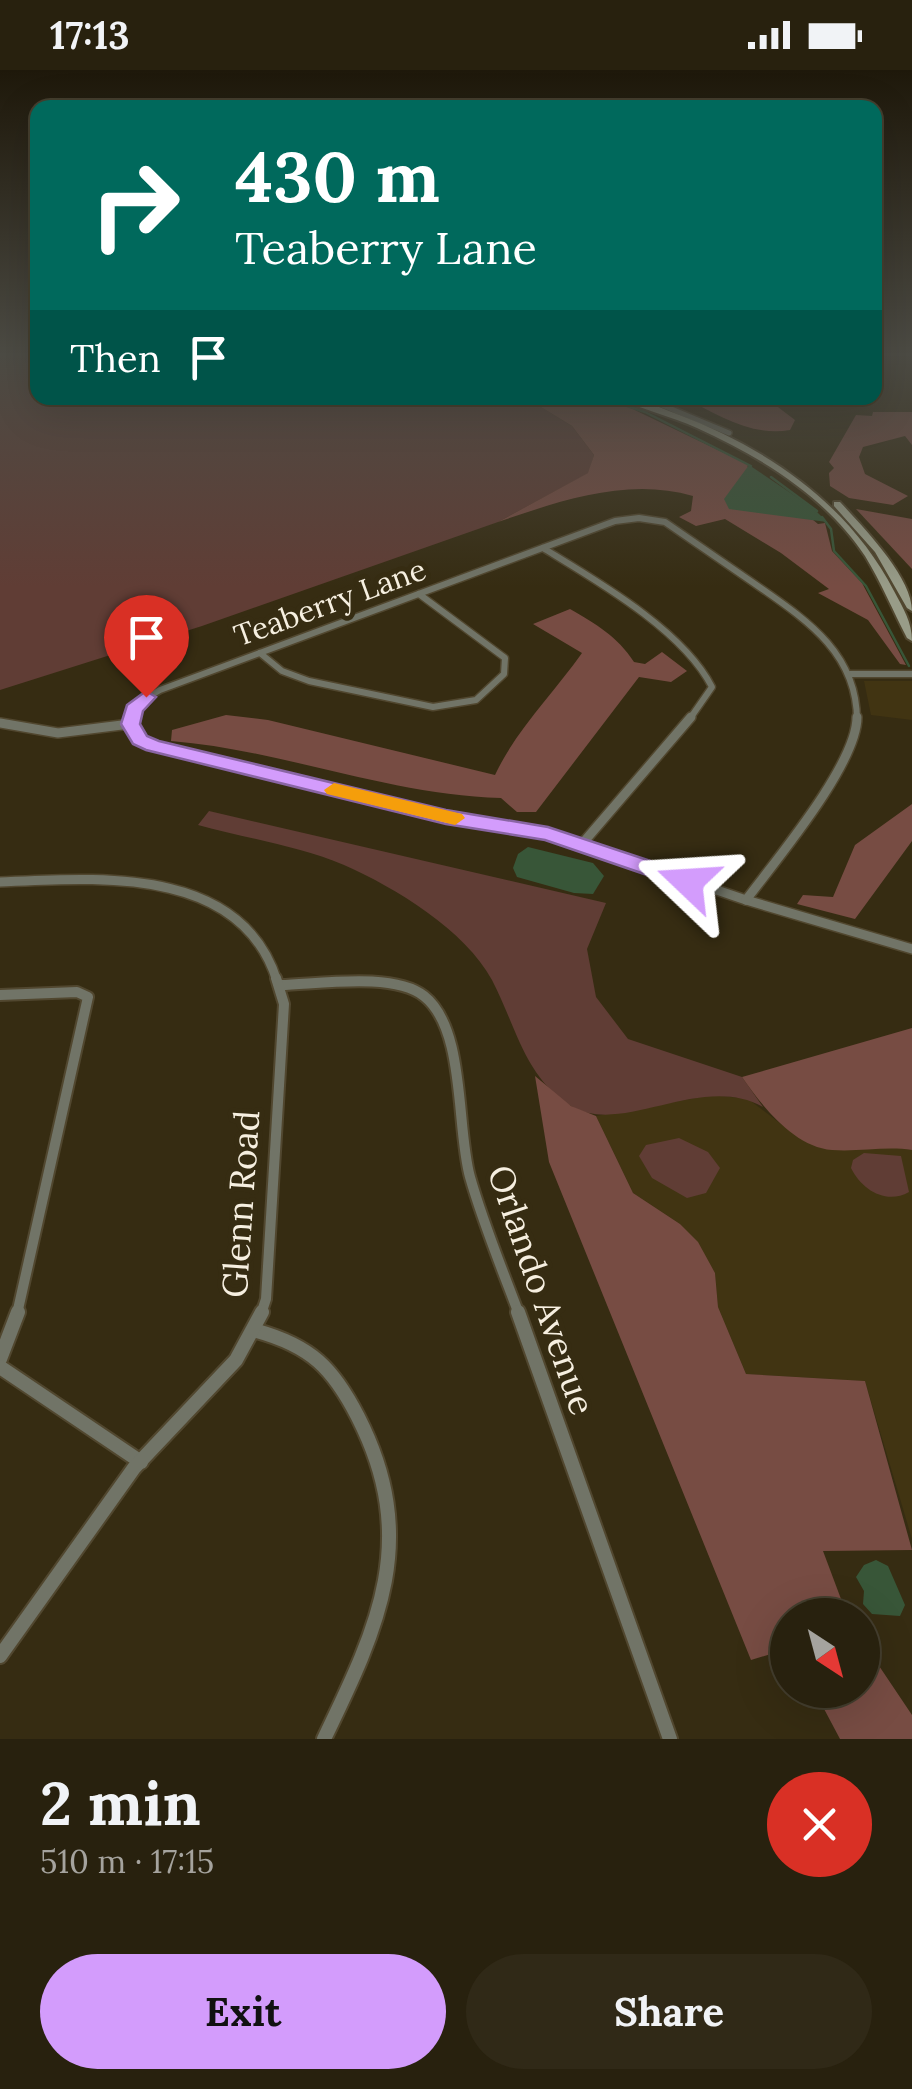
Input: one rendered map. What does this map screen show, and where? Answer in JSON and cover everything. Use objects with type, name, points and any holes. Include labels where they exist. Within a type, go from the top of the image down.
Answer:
[{"type":"main road","points":[[706,432],[738,445],[810,493],[866,552],[912,638]]},
{"type":"main road","points":[[724,432],[784,464],[834,502],[880,551],[912,608]]},
{"type":"street","points":[[543,548],[620,520],[646,519],[671,524],[806,619],[831,643],[850,674],[858,716],[850,750],[798,830],[744,902]]},
{"type":"street","name":"Teaberry Lane","points":[[130,724],[136,706],[154,693],[543,548]]},
{"type":"street","points":[[543,548],[604,586],[702,666],[712,687],[709,696],[582,844]]},
{"type":"street","points":[[260,653],[294,676],[348,690],[433,707],[476,700],[504,674],[504,658],[419,594]]},
{"type":"street","points":[[850,674],[912,674]]},
{"type":"street","points":[[0,723],[58,733],[130,724],[140,740],[152,746],[446,817],[582,844],[799,920],[912,948]]},
{"type":"street","name":"Glenn Road","points":[[0,882],[129,878],[187,891],[252,932],[264,947],[281,985],[284,1030],[266,1299],[256,1331],[296,1341],[321,1360],[364,1426],[388,1495],[392,1536],[380,1613],[368,1649],[324,1739]]},
{"type":"street","name":"Orlando Avenue","points":[[281,985],[389,982],[421,993],[441,1013],[469,1175],[670,1739]]},
{"type":"street","points":[[0,996],[86,994],[14,1329],[0,1359]]},
{"type":"street","points":[[0,1656],[141,1462],[240,1357],[256,1331]]},
{"type":"street","points":[[0,1367],[141,1462]]},
{"type":"shaded area","points":[[0,432],[576,432],[594,455],[589,473],[498,522],[202,626],[0,690]]},
{"type":"shaded area","points":[[576,432],[680,432],[749,465],[818,524],[825,523],[832,551],[862,583],[906,665],[900,664],[868,620],[818,593],[829,589],[781,553],[725,519],[696,526],[679,517],[691,511],[693,496],[619,490],[498,522],[588,473],[594,455]]},
{"type":"shaded area","points":[[846,432],[912,432],[912,445],[905,436],[863,447],[859,457],[865,474],[908,496],[893,505],[849,498],[830,486],[829,473],[834,468],[829,462]]},
{"type":"shaded area","points":[[749,465],[813,508],[827,522],[729,509],[724,499]]},
{"type":"shaded area","points":[[856,509],[912,519],[912,569]]},
{"type":"shaded area","points":[[570,609],[613,638],[634,662],[645,664],[662,652],[687,671],[671,682],[639,677],[536,812],[517,812],[501,798],[418,789],[254,753],[171,741],[172,730],[226,715],[268,720],[495,775],[524,727],[582,653],[533,624]]},
{"type":"shaded area","points":[[864,681],[912,681],[912,720],[871,715]]},
{"type":"shaded area","points":[[912,804],[912,841],[855,919],[797,904],[803,895],[833,897],[855,845]]},
{"type":"shaded area","points":[[209,811],[606,903],[587,949],[596,997],[628,1039],[742,1077],[763,1107],[739,1098],[714,1096],[614,1114],[591,1114],[571,1106],[555,1094],[532,1066],[492,980],[465,944],[447,928],[407,898],[344,865],[290,847],[198,825]]},
{"type":"shaded area","points":[[528,847],[593,863],[604,876],[593,894],[574,893],[517,877],[513,868],[518,854]]},
{"type":"shaded area","points":[[912,1028],[912,1150],[818,1147],[780,1123],[742,1077]]},
{"type":"shaded area","points":[[535,1076],[571,1106],[596,1116],[633,1193],[680,1224],[698,1242],[715,1273],[718,1307],[746,1374],[865,1381],[912,1550],[823,1551],[841,1598],[770,1598],[770,1654],[751,1660],[549,1162]]},
{"type":"shaded area","points":[[713,1095],[748,1099],[785,1127],[912,1150],[912,1539],[865,1381],[746,1374],[718,1307],[715,1273],[680,1224],[633,1193],[596,1116]]},
{"type":"shaded area","points":[[679,1138],[708,1152],[720,1168],[706,1193],[687,1198],[652,1178],[639,1156],[646,1145]]},
{"type":"shaded area","points":[[864,1153],[901,1156],[909,1192],[883,1196],[861,1183],[851,1168],[853,1160]]},
{"type":"shaded area","points":[[876,1560],[888,1566],[905,1605],[900,1616],[880,1615],[880,1598],[863,1598],[856,1577],[864,1565]]},
{"type":"shaded area","points":[[880,1667],[912,1715],[912,1739],[840,1739],[824,1708],[880,1708]]},
{"type":"waterway","points":[[684,432],[751,466]]},
{"type":"waterway","points":[[771,477],[817,511]]},
{"type":"waterway","points":[[822,517],[831,529],[834,551],[866,586],[909,666]]},
{"type":"slow traffic","points":[[334,790],[455,818]]},
{"type":"route","points":[[146,697],[134,709],[130,724],[140,740],[152,746],[446,817],[548,834],[688,882]]}]
